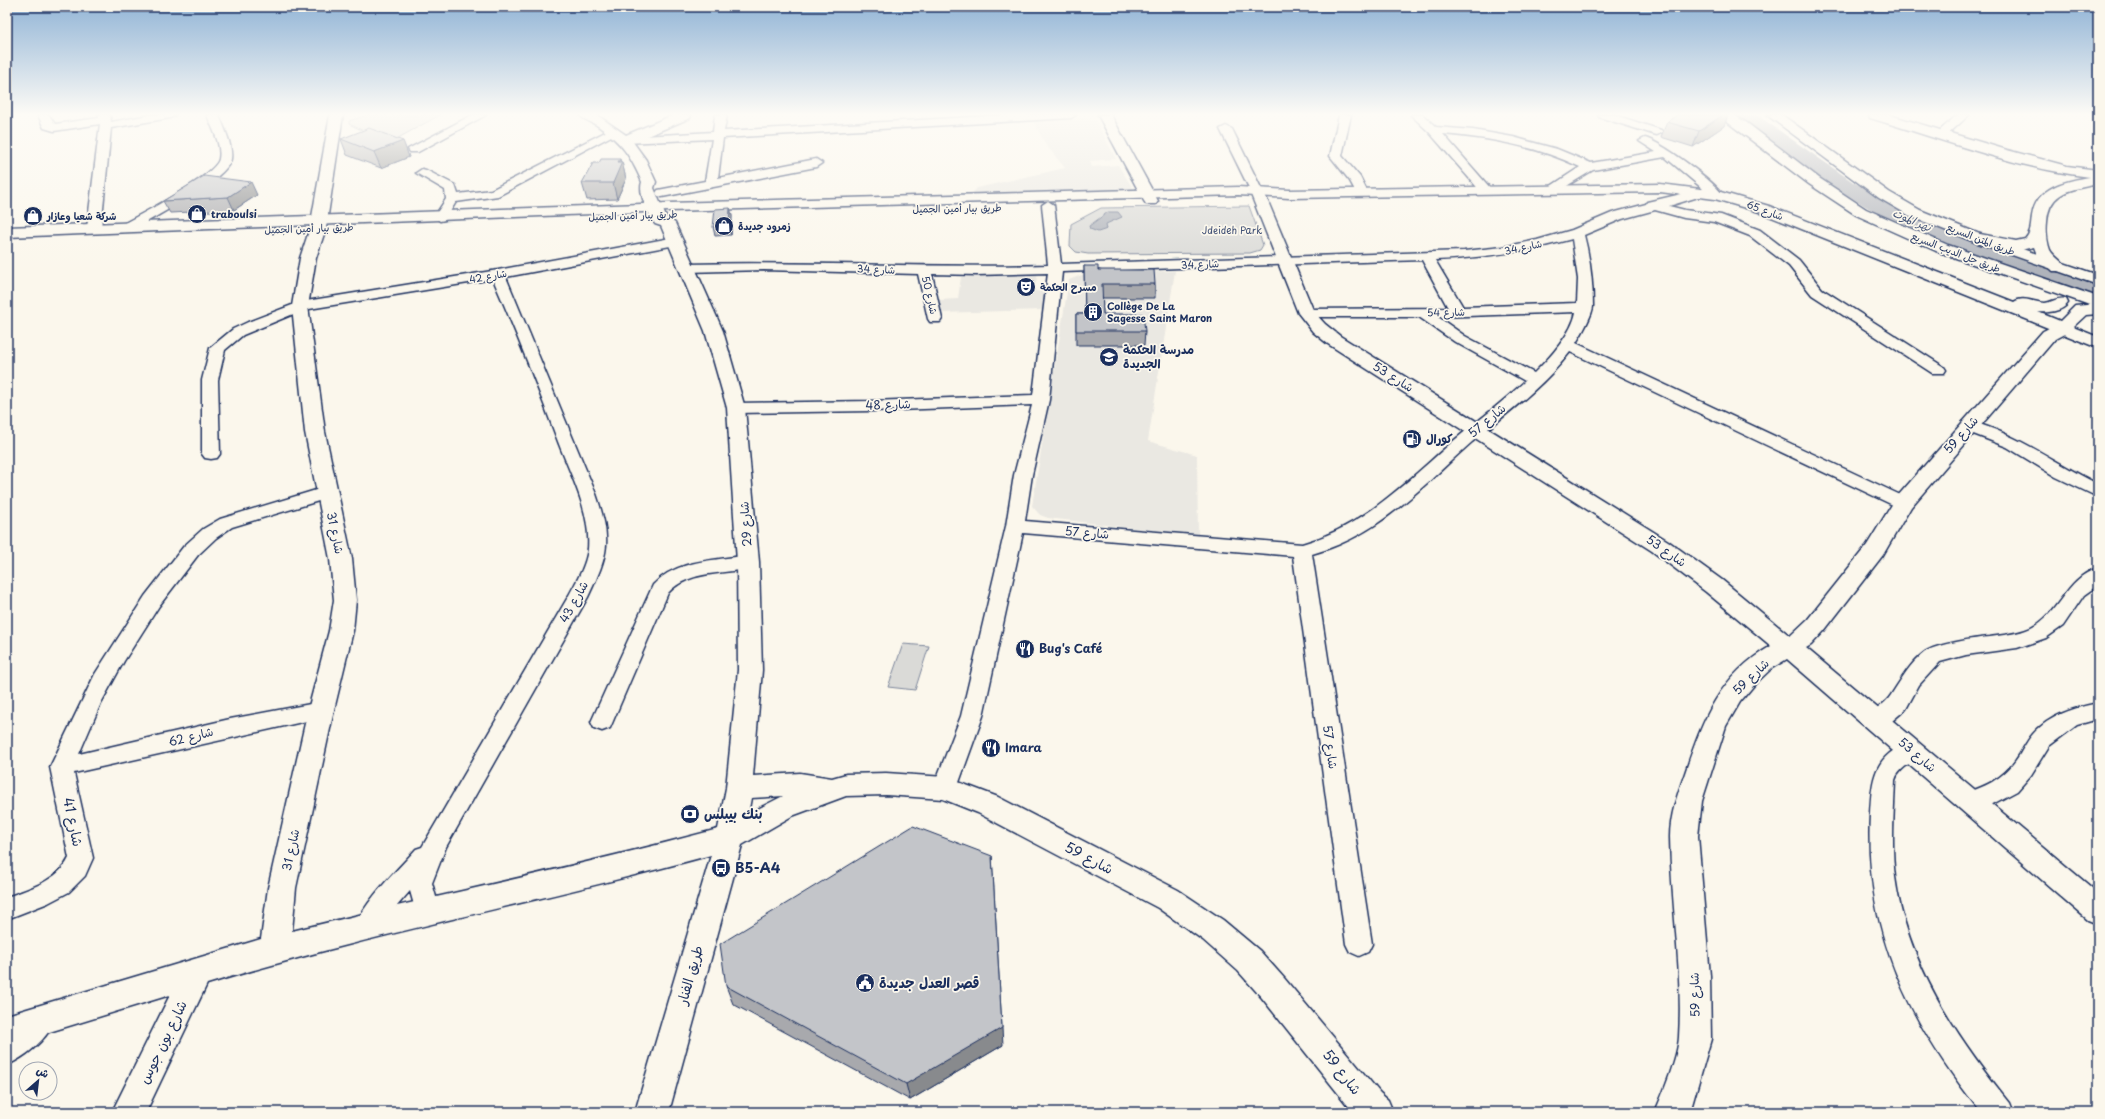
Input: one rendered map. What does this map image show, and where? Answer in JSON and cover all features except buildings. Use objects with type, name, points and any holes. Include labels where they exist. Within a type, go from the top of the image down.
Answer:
[{"type":"main road","name":"شارع 31","points":[[275,950],[282,888],[321,710],[341,631],[345,600],[341,559],[326,493],[312,408],[300,306],[308,258],[318,224],[328,167]]},
{"type":"main road","name":"شارع 29","points":[[642,167],[649,182],[656,186],[662,193],[663,213]]},
{"type":"main road","points":[[1132,167],[1149,198]]},
{"type":"main road","name":"طريق جل الديب السريع","points":[[1798,167],[1814,181],[1861,212],[1942,248],[2098,303]]},
{"type":"main road","name":"طريق المتن السريع","points":[[1847,167],[1902,206],[1977,238],[2059,268],[2098,280]]},
{"type":"main road","points":[[2056,167],[2091,177]]},
{"type":"main road","points":[[1977,238],[2016,246],[2026,244],[2035,239],[2041,204],[2045,199],[2051,194],[2091,177]]},
{"type":"main road","name":"شارع 29","points":[[649,182],[647,188],[663,213],[714,331],[736,408],[748,562],[750,670],[739,788],[730,838]]},
{"type":"main road","name":"شارع 65","points":[[1258,195],[1645,188],[1710,194],[1738,200],[1787,218],[1966,288],[2052,329],[2098,343]]},
{"type":"main road","name":"طريق بيار أمين الجميل","points":[[7,232],[94,228],[318,224],[1258,195]]},
{"type":"main road","name":"شارع 53","points":[[1258,195],[1306,313],[1319,328],[1334,340],[1660,546],[1745,609],[1878,721],[2098,911]]},
{"type":"main road","name":"طريق بيار أمين الجميل","points":[[7,240],[440,217],[1048,205],[1149,198]]},
{"type":"main road","points":[[2038,225],[2043,252],[2059,268]]},
{"type":"main road","points":[[2044,285],[2056,293],[2060,303],[2052,329]]},
{"type":"main road","points":[[1966,288],[2030,306],[2046,308],[2060,303]]},
{"type":"main road","points":[[2052,329],[2081,310],[2098,309]]},
{"type":"main road","name":"شارع 59","points":[[1672,1112],[1677,1102],[1695,1039],[1695,976],[1684,836],[1689,801],[1714,725],[1731,695],[1763,662],[1803,639],[1816,626],[1875,550],[1903,502],[2052,329]]},
{"type":"main road","points":[[739,788],[800,784],[831,789]]},
{"type":"main road","name":"شارع 59","points":[[7,1030],[275,950],[426,911],[649,860],[730,838],[782,808],[831,789],[846,785],[886,784],[945,788],[988,805],[1168,899],[1212,930],[1248,961],[1273,988],[1368,1105],[1376,1112]]},
{"type":"main road","name":"طريق الفنار","points":[[652,1112],[730,838]]},
{"type":"main road","name":"شارع بون جوس","points":[[129,1112],[197,973]]},
{"type":"street","points":[[94,228],[100,167]]},
{"type":"street","points":[[128,227],[201,184],[221,167]]},
{"type":"street","points":[[452,199],[494,193],[543,167]]},
{"type":"street","points":[[711,183],[714,167]]},
{"type":"street","points":[[662,193],[794,167]]},
{"type":"street","points":[[1245,167],[1258,195]]},
{"type":"street","points":[[1345,167],[1356,180],[1362,193]]},
{"type":"street","points":[[1465,167],[1486,190]]},
{"type":"street","points":[[1555,189],[1582,170],[1589,167]]},
{"type":"street","points":[[1682,167],[1710,194]]},
{"type":"street","points":[[422,173],[450,187],[452,199],[440,217]]},
{"type":"street","points":[[1645,188],[1667,201]]},
{"type":"street","name":"شارع 34","points":[[687,268],[764,266],[924,271],[1055,269],[1426,256],[1503,251],[1539,244],[1577,233],[1617,216],[1652,205],[1710,194]]},
{"type":"street","points":[[945,788],[972,716],[1015,526],[1023,475],[1041,400],[1055,269],[1048,205]]},
{"type":"street","points":[[1652,205],[1684,214],[1721,220],[1755,233],[1794,263],[1817,292],[1938,370]]},
{"type":"street","name":"شارع 57","points":[[1015,526],[1302,550],[1340,538],[1380,514],[1536,380],[1566,344],[1579,325],[1586,307],[1581,251],[1577,233]]},
{"type":"street","name":"شارع 42","points":[[211,454],[210,380],[218,348],[238,332],[300,306],[498,274],[676,241]]},
{"type":"street","points":[[1426,256],[1458,312]]},
{"type":"street","name":"شارع 50","points":[[924,271],[935,319]]},
{"type":"street","name":"شارع 43","points":[[426,911],[420,883],[435,844],[578,597],[593,566],[596,550],[596,533],[593,517],[583,484],[544,380],[498,274]]},
{"type":"street","name":"شارع 54","points":[[1306,313],[1458,312],[1586,307]]},
{"type":"street","points":[[1422,312],[1460,339],[1536,380]]},
{"type":"street","points":[[1566,344],[1903,502]]},
{"type":"street","name":"شارع 48","points":[[736,408],[1041,400]]},
{"type":"street","points":[[1968,426],[2013,443],[2062,473],[2098,491]]},
{"type":"street","points":[[61,766],[76,739],[93,698],[128,637],[177,568],[209,532],[226,522],[326,493]]},
{"type":"street","name":"شارع 57","points":[[1302,550],[1359,944]]},
{"type":"street","points":[[602,722],[660,590],[669,580],[684,572],[748,562]]},
{"type":"street","points":[[1878,721],[1898,703],[1912,679],[1933,657],[1966,647],[2017,641],[2039,633],[2056,622],[2077,590],[2098,574]]},
{"type":"street","name":"شارع 62","points":[[61,766],[230,728],[321,710]]},
{"type":"street","points":[[1971,801],[1987,797],[2009,784],[2023,768],[2041,740],[2070,718],[2098,711]]},
{"type":"street","points":[[1911,751],[1889,766],[1885,771],[1883,877],[1891,919],[1906,965],[1935,1023],[1954,1055],[1999,1112]]},
{"type":"street","name":"شارع 41","points":[[7,908],[59,885],[72,874],[81,858],[61,766]]},
{"type":"street","points":[[368,926],[381,906],[435,844]]},
{"type":"street","points":[[7,1051],[31,1032],[44,1018]]},
{"type":"shaded area","points":[[1119,167],[1133,188],[1128,192],[970,196],[977,188],[1065,168]]},
{"type":"shaded area","points":[[1108,212],[1118,212],[1122,217],[1106,224],[1107,229],[1098,232],[1090,229],[1089,226]]},
{"type":"shaded area","name":"مدرسة الحكمة الجديدة","points":[[1175,271],[1148,441],[1197,455],[1198,536],[1048,518],[1040,515],[1032,506],[1069,280],[1087,273]]},
{"type":"shaded area","points":[[1038,274],[1034,288],[1035,291],[1046,292],[1043,310],[939,313],[939,300],[958,299],[961,277]]},
{"type":"green space","name":"Jdeideh Park","points":[[1249,206],[1263,245],[1260,250],[1250,253],[1088,254],[1076,252],[1070,246],[1071,224],[1101,208]]},
{"type":"green space","points":[[903,644],[929,646],[915,690],[888,687]]},
{"type":"waterway","name":"نهر الموت","points":[[1819,167],[1861,196],[1918,225],[2007,259],[2098,289]]},
{"type":"place","name":"traboulsi","points":[[197,214]]},
{"type":"place","name":"شركة شعيا وعازار","points":[[33,216]]},
{"type":"place","name":"زمرود جديدة","points":[[724,226]]},
{"type":"place","name":"مسرح الحكمة","points":[[1026,287]]},
{"type":"place","name":"Collège De La Sagesse Saint Maron","points":[[1093,312]]},
{"type":"place","name":"مدرسة الحكمة الجديدة","points":[[1109,357]]},
{"type":"place","name":"كورال","points":[[1412,439]]},
{"type":"place","name":"Bug's Café","points":[[1025,649]]},
{"type":"place","name":"Imara","points":[[991,748]]},
{"type":"place","name":"بنك بيبلس","points":[[690,814]]},
{"type":"place","name":"B5-A4","points":[[721,868]]},
{"type":"place","name":"قصر العدل جديدة","points":[[865,983]]}]
